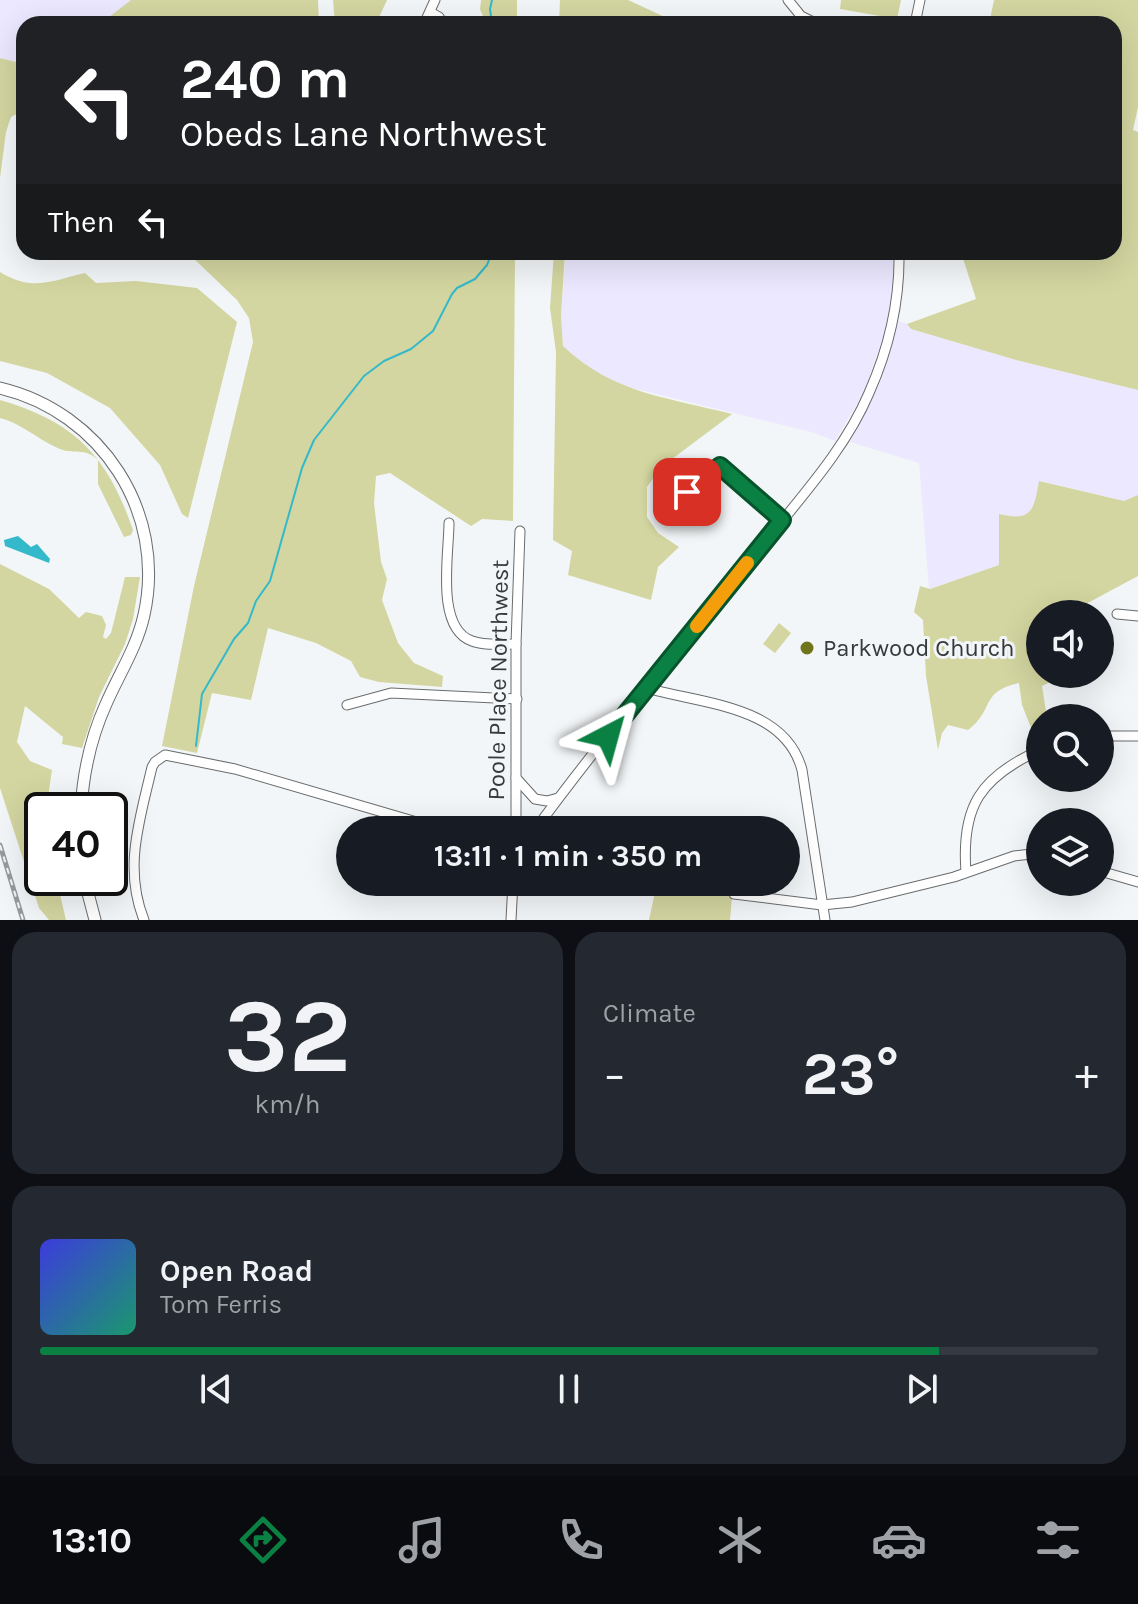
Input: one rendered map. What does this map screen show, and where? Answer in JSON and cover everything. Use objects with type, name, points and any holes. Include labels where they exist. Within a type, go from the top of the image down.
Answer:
[{"type":"main road","points":[[0,388],[46,404],[93,438],[125,482],[143,530],[148,565],[144,614],[134,646],[104,707],[92,743],[84,792]]},
{"type":"main road","points":[[89,896],[95,920]]},
{"type":"street","points":[[428,16],[435,0]]},
{"type":"street","points":[[788,0],[801,16]]},
{"type":"street","points":[[430,12],[437,16]]},
{"type":"street","points":[[545,816],[843,441],[870,392],[894,317],[898,260]]},
{"type":"street","points":[[688,509],[687,492],[720,466],[782,520]]},
{"type":"street","points":[[449,523],[448,610],[454,627],[470,641],[516,644]]},
{"type":"street","name":"Poole Place Northwest","points":[[516,816],[516,644],[520,531]]},
{"type":"street","points":[[1117,614],[1138,616]]},
{"type":"street","points":[[647,688],[750,715],[767,722],[785,736],[798,754],[802,770],[825,920]]},
{"type":"street","points":[[347,705],[391,693],[517,699]]},
{"type":"street","points":[[1114,736],[1138,736]]},
{"type":"street","points":[[144,920],[136,899],[133,871],[152,767],[165,755],[235,769],[396,816]]},
{"type":"street","points":[[966,872],[966,832],[970,811],[977,798],[1000,774],[1026,758]]},
{"type":"street","points":[[516,778],[535,799],[547,801],[558,798]]},
{"type":"street","points":[[750,896],[822,905],[852,902],[891,895],[1026,855]]},
{"type":"street","points":[[1114,875],[1138,882]]},
{"type":"street","points":[[511,920],[512,896]]},
{"type":"shaded area","points":[[0,0],[131,0],[110,16],[16,16],[16,62],[0,58]]},
{"type":"shaded area","points":[[565,260],[893,260],[893,285],[886,329],[864,392],[835,441],[811,432],[620,385],[585,367],[563,346],[561,316]]},
{"type":"shaded area","points":[[899,321],[911,329],[1016,360],[1138,390],[1138,495],[1124,501],[1040,481],[1034,507],[1025,516],[1012,518],[999,515],[999,565],[929,589],[919,463],[850,442],[879,385]]},
{"type":"green space","points":[[131,0],[318,0],[319,16],[110,16]]},
{"type":"green space","points":[[333,0],[387,0],[380,16],[334,16]]},
{"type":"green space","points":[[481,0],[517,0],[517,16],[483,16]]},
{"type":"green space","points":[[560,0],[628,0],[663,16],[559,16]]},
{"type":"green space","points":[[841,0],[901,0],[898,16],[840,9]]},
{"type":"green space","points":[[994,0],[1138,0],[1138,107],[1133,130],[1138,132],[1138,390],[1016,360],[911,329],[907,324],[976,299],[964,260],[1122,260],[1122,16],[991,16]]},
{"type":"green space","points":[[0,58],[16,62],[16,114],[11,117],[6,132],[0,178]]},
{"type":"green space","points":[[195,260],[515,260],[513,521],[482,519],[471,526],[390,473],[376,476],[374,503],[381,562],[387,579],[382,600],[398,643],[414,663],[443,676],[442,687],[379,682],[360,677],[351,661],[316,643],[268,628],[251,700],[212,693],[197,753],[162,746],[194,586],[253,342],[249,318],[237,300]]},
{"type":"green space","points":[[553,260],[564,260],[561,316],[563,346],[582,362],[621,384],[732,414],[660,468],[647,487],[647,517],[658,533],[679,547],[658,567],[651,600],[568,575],[572,551],[553,540],[556,352],[550,308]]},
{"type":"green space","points":[[0,272],[32,283],[85,273],[96,283],[136,281],[197,288],[237,322],[188,518],[182,514],[160,465],[110,408],[47,373],[0,361]]},
{"type":"green space","points":[[0,400],[49,419],[86,446],[97,459],[85,453],[55,447],[17,424],[0,418]]},
{"type":"green space","points":[[98,460],[123,504],[133,530],[131,535],[124,537],[98,484]]},
{"type":"green space","points":[[1039,481],[1124,501],[1138,495],[1138,576],[1093,600],[1026,600],[1026,688],[1042,688],[1045,704],[1026,704],[1026,715],[1019,683],[1006,687],[992,697],[982,715],[968,730],[948,725],[942,733],[938,750],[926,676],[923,620],[914,612],[920,586],[930,589],[999,565],[999,514],[1025,515],[1035,500]]},
{"type":"green space","points":[[0,564],[49,589],[79,618],[86,612],[102,616],[106,625],[103,637],[106,639],[111,633],[125,577],[140,577],[125,644],[99,697],[82,748],[62,744],[63,737],[25,706],[17,742],[30,761],[52,770],[49,792],[24,792],[24,862],[0,788]]},
{"type":"green space","points":[[779,623],[791,633],[775,653],[763,644]]},
{"type":"green space","points":[[35,896],[60,896],[66,920],[49,920],[39,908]]},
{"type":"green space","points":[[654,896],[732,897],[730,920],[649,920]]},
{"type":"water","points":[[18,536],[31,547],[37,544],[50,559],[49,563],[5,546],[4,540]]},
{"type":"waterway","points":[[491,16],[492,0]]},
{"type":"waterway","points":[[196,746],[202,694],[234,639],[248,623],[256,601],[270,581],[302,468],[314,440],[364,376],[384,361],[411,349],[433,331],[452,294],[475,279],[489,260]]},
{"type":"railway","points":[[0,845],[23,920]]},
{"type":"slow traffic","points":[[697,626],[747,563]]},
{"type":"place","name":"Parkwood Church","points":[[807,648]]},
{"type":"route","points":[[608,736],[782,520],[720,466],[687,492]]}]
